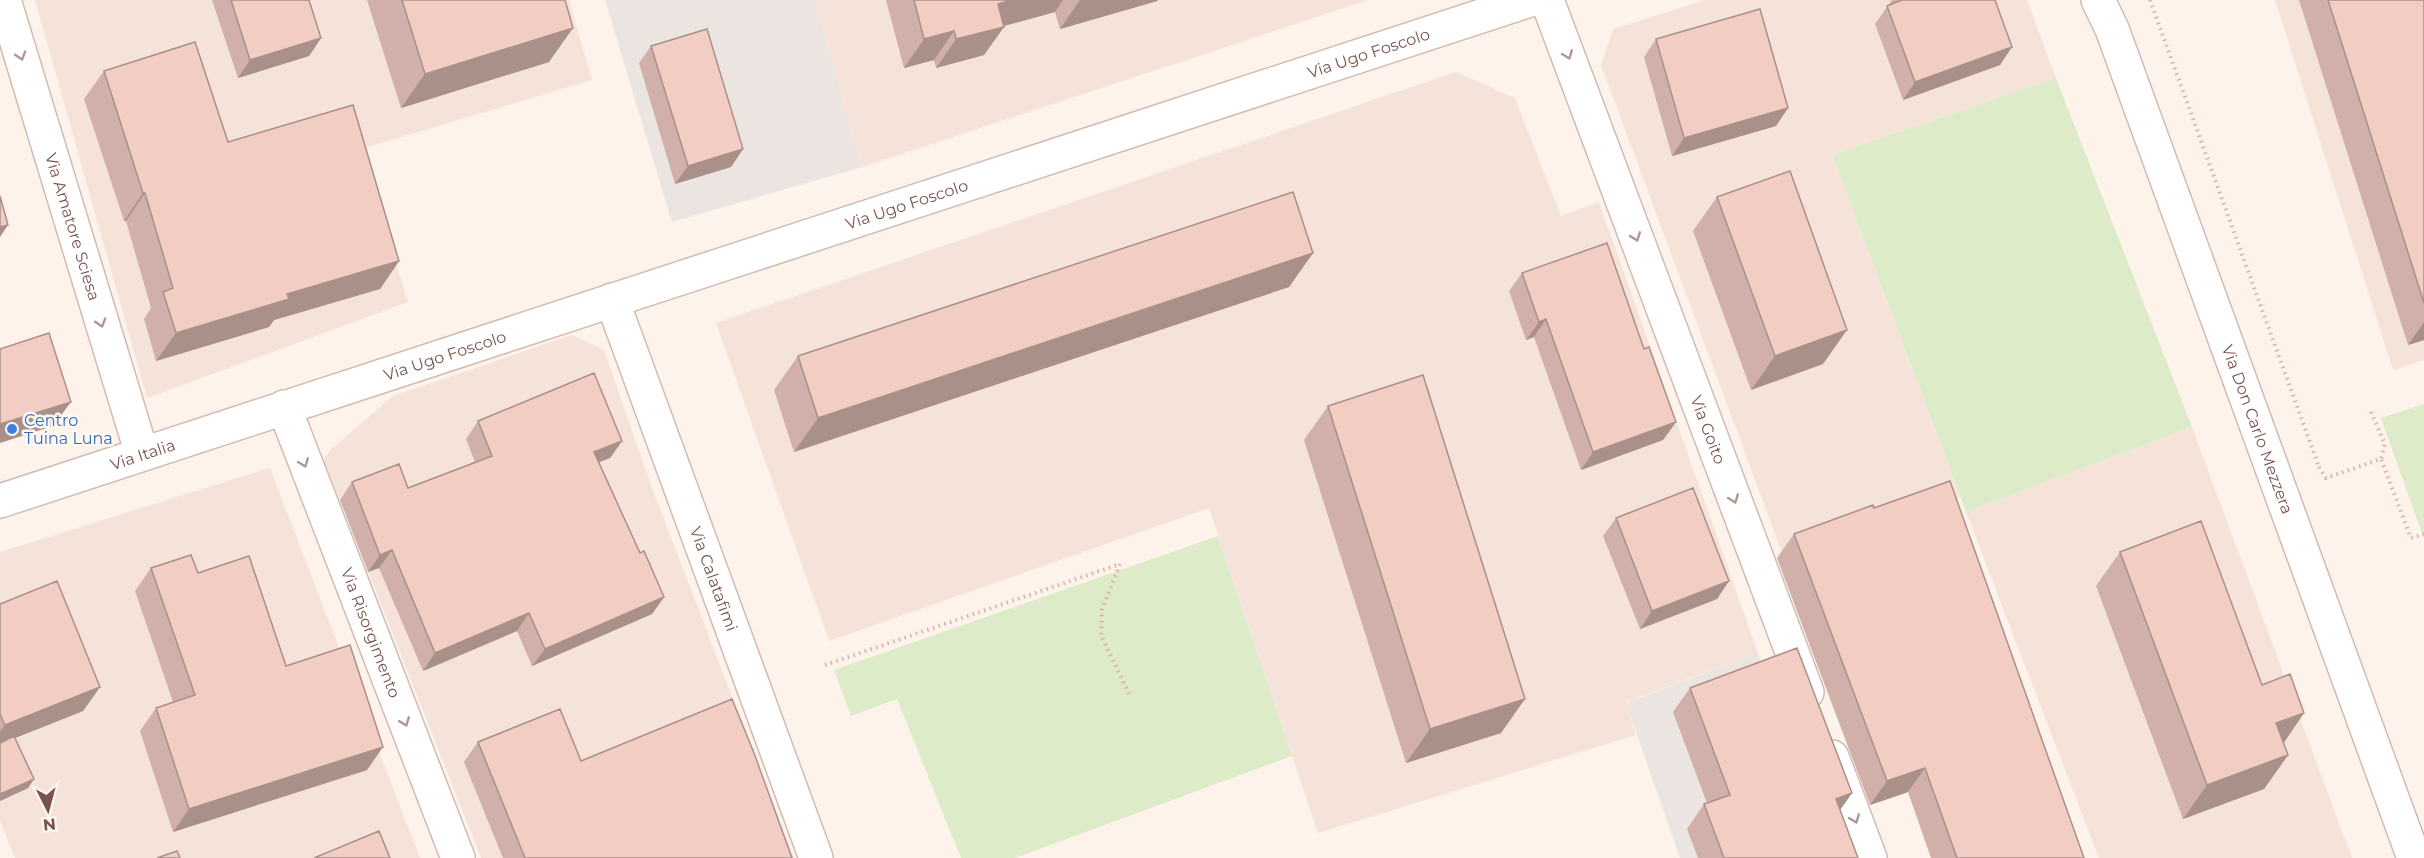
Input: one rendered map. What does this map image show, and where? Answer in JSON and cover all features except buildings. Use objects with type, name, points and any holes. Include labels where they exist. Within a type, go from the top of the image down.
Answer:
[{"type":"street","name":"Via Amatore Sciesa","points":[[4,0],[142,454]]},
{"type":"street","name":"Via Ugo Foscolo","points":[[284,407],[1530,0]]},
{"type":"street","name":"Via Goito","points":[[1547,0],[1870,858]]},
{"type":"street","name":"Via Don Carlo Mezzera","points":[[2098,0],[2116,40],[2414,858]]},
{"type":"street","name":"Via Calatafimi","points":[[612,300],[816,858]]},
{"type":"street","name":"Via Italia","points":[[0,501],[284,407]]},
{"type":"street","name":"Via Risorgimento","points":[[284,407],[458,858]]},
{"type":"path","points":[[2150,0],[2319,467],[2326,478],[2381,459]]},
{"type":"path","points":[[2371,412],[2385,444],[2381,459],[2411,538],[2424,534]]},
{"type":"path","points":[[2277,485],[2319,467]]},
{"type":"path","points":[[825,665],[1120,564],[1102,609],[1101,635],[1128,694]]},
{"type":"shaded area","points":[[35,0],[569,0],[592,80],[361,149],[408,302],[147,398]]},
{"type":"shaded area","points":[[605,0],[815,0],[862,167],[672,222]]},
{"type":"shaded area","points":[[815,0],[1368,0],[862,167]]},
{"type":"shaded area","points":[[1705,0],[2027,0],[2056,78],[1832,155],[1960,497],[1784,558],[1601,65],[1613,29]]},
{"type":"shaded area","points":[[2275,0],[2424,0],[2424,360],[2393,370]]},
{"type":"shaded area","points":[[1456,72],[1515,98],[1561,216],[1599,202],[1758,653],[1626,702],[1636,735],[1318,833],[1209,508],[829,641],[716,323]]},
{"type":"shaded area","points":[[572,335],[604,350],[652,488],[794,858],[481,858],[340,500],[322,462],[330,450],[393,396]]},
{"type":"shaded area","points":[[2192,427],[2352,858],[2099,858],[1966,512]]},
{"type":"shaded area","points":[[270,468],[420,858],[15,858],[0,821],[0,552]]},
{"type":"shaded area","points":[[1758,653],[1765,679],[1831,858],[1680,858],[1626,703]]},
{"type":"green space","points":[[2056,78],[2192,427],[1966,512],[1832,155]]},
{"type":"green space","points":[[2424,404],[2424,539],[2381,418]]},
{"type":"green space","points":[[1218,536],[1292,756],[1015,858],[961,858],[897,699],[851,716],[834,670]]},
{"type":"place","name":"Centro Tuina Luna","points":[[12,429]]}]
